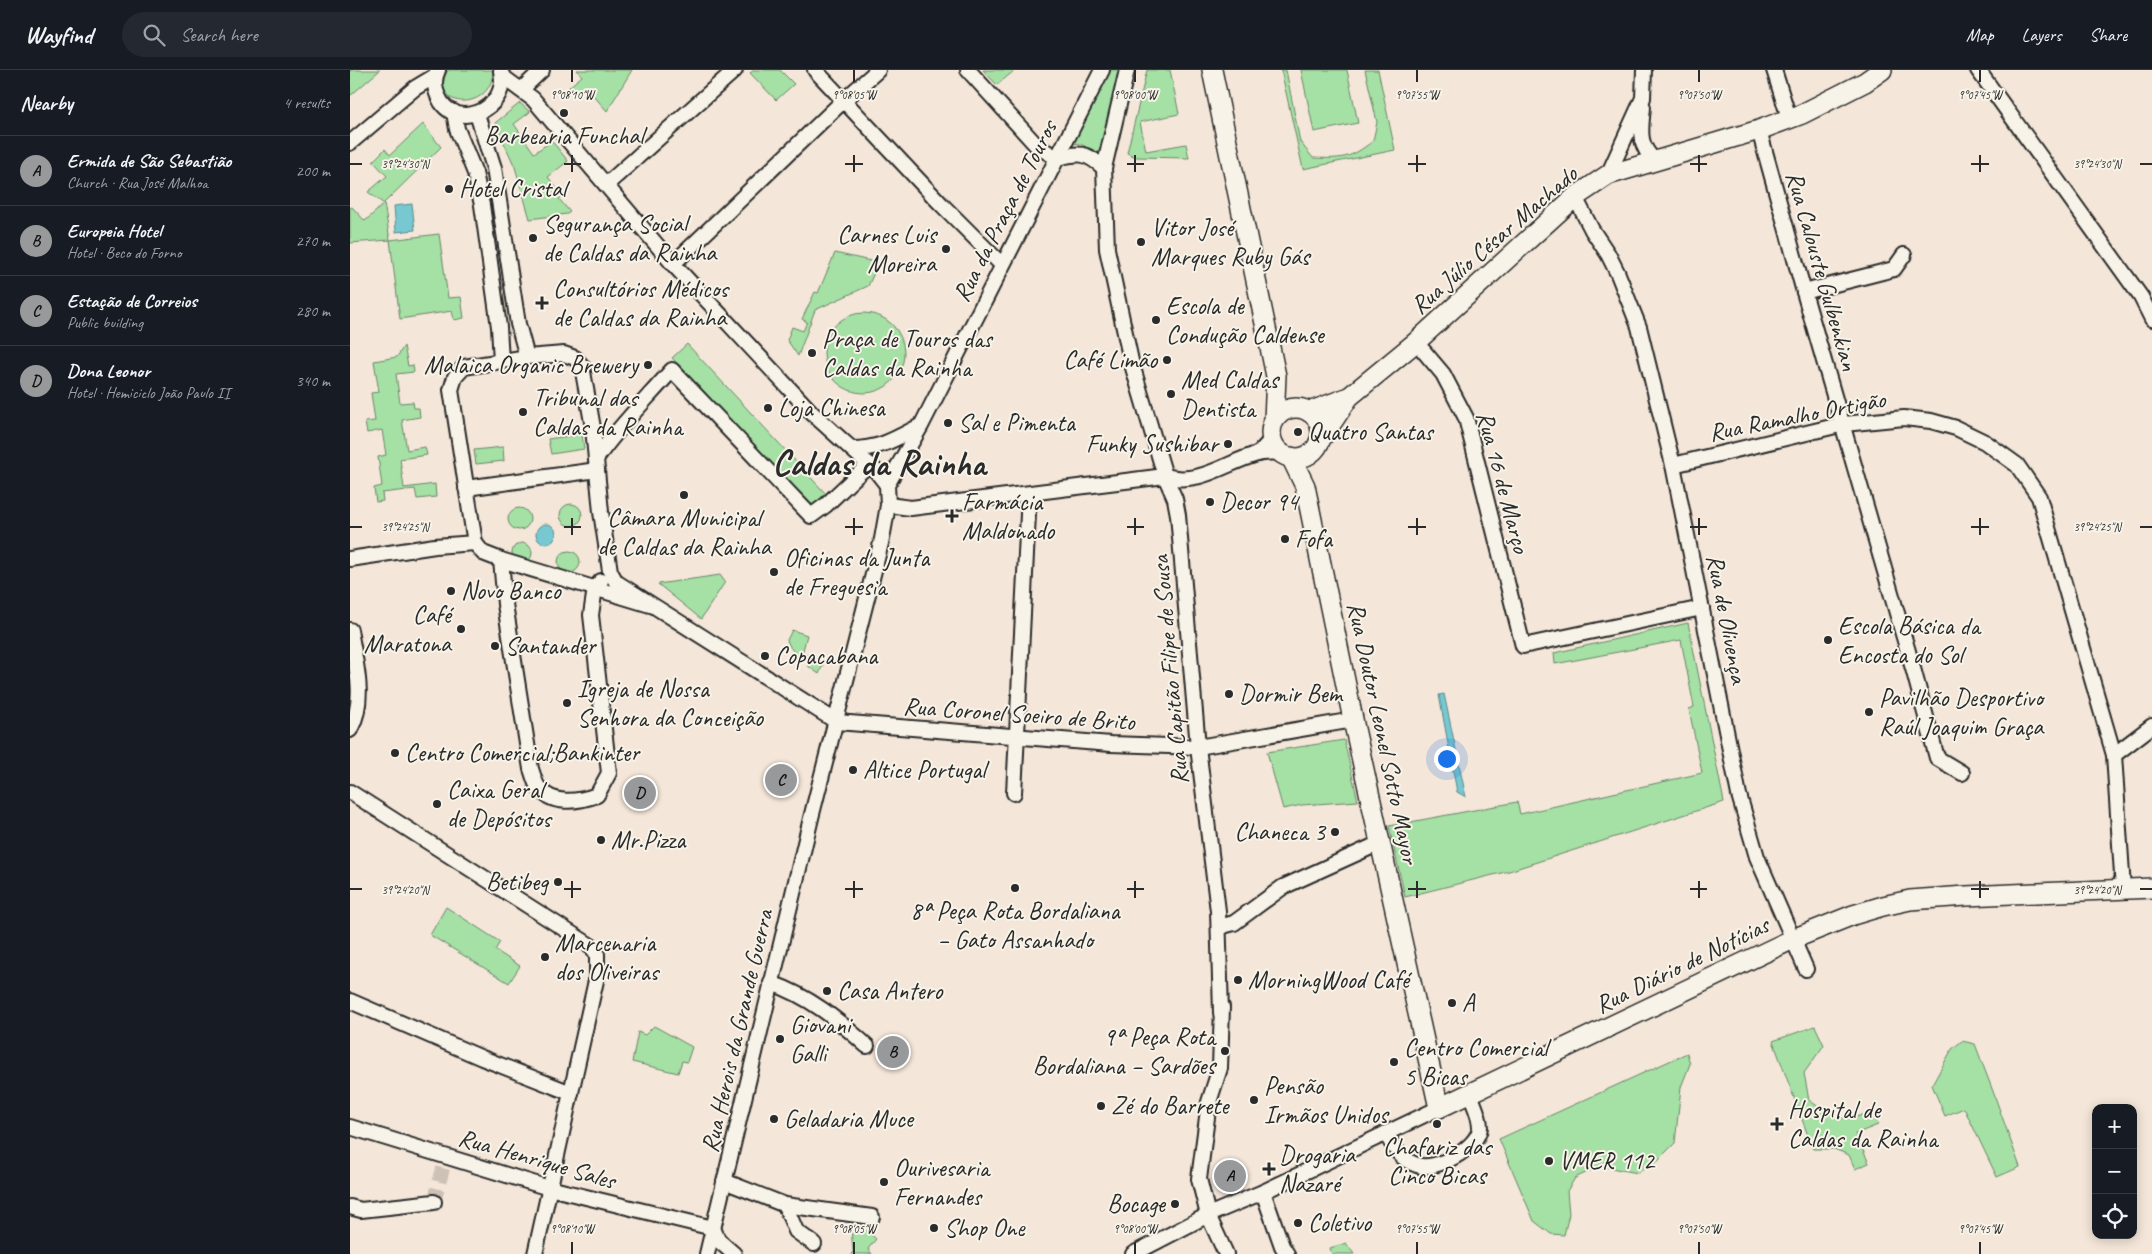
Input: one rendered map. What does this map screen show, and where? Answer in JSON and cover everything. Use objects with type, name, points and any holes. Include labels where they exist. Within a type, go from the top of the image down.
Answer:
[{"type":"main road","points":[[1212,70],[1276,376],[1274,420],[1271,433],[1281,449],[1307,455],[1316,446],[1349,397]]},
{"type":"main road","points":[[1608,175],[1759,130],[1865,82],[1882,70]]},
{"type":"main road","name":"Rua Júlio César Machado","points":[[1349,397],[1416,342],[1575,197],[1608,175]]},
{"type":"main road","points":[[1276,376],[1320,425],[1316,446]]},
{"type":"main road","points":[[1274,420],[1287,410],[1306,410],[1349,397]]},
{"type":"main road","name":"Rua Doutor Leonel Sotto Mayor","points":[[1305,486],[1316,446]]},
{"type":"main road","name":"Rua Doutor Leonel Sotto Mayor","points":[[1281,449],[1305,486],[1353,720],[1439,1108]]},
{"type":"main road","name":"Rua Diário de Notícias","points":[[1439,1108],[1793,939],[1853,915],[1910,900],[2152,888]]},
{"type":"street","points":[[521,90],[542,70]]},
{"type":"street","points":[[606,185],[735,70]]},
{"type":"street","points":[[814,70],[1002,265]]},
{"type":"street","points":[[673,264],[843,101],[878,70]]},
{"type":"street","points":[[968,70],[1037,146],[1057,158],[1075,153],[1090,156],[1104,168]]},
{"type":"street","name":"Rua da Praça de Touros","points":[[887,485],[921,426],[1102,70]]},
{"type":"street","name":"Rua Capitão Filipe de Sousa","points":[[1127,70],[1104,168],[1107,249],[1132,361],[1178,515],[1198,747],[1219,927],[1222,1010],[1220,1068],[1209,1102],[1199,1179],[1208,1215],[1226,1254]]},
{"type":"street","name":"Rua Júlio César Machado","points":[[1644,70],[1641,135],[1644,151],[1655,161]]},
{"type":"street","points":[[1774,70],[1789,118]]},
{"type":"street","points":[[1978,70],[2141,298],[2152,319]]},
{"type":"street","points":[[437,73],[435,90],[441,103],[454,112],[465,115],[477,114],[487,109],[496,101],[502,79],[533,99],[673,264],[813,414],[869,464],[887,485]]},
{"type":"street","points":[[350,143],[415,88],[437,73]]},
{"type":"street","name":"Rua Júlio César Machado","points":[[1608,175],[1643,98]]},
{"type":"street","points":[[454,112],[457,130],[476,173],[499,327],[501,361]]},
{"type":"street","points":[[477,114],[494,168],[518,324],[527,357]]},
{"type":"street","name":"Rua Calouste Gulbenkian","points":[[1759,130],[1804,292],[1844,424],[1937,758],[1962,773]]},
{"type":"street","name":"Rua de Olivença","points":[[1575,197],[1618,274],[1639,326],[1673,465],[1739,795],[1757,857],[1806,968]]},
{"type":"street","points":[[1804,292],[1894,269],[1904,255]]},
{"type":"street","name":"Rua 16 de Março","points":[[1416,342],[1443,374],[1466,418],[1522,646],[1702,608]]},
{"type":"street","points":[[479,548],[466,488],[451,390],[455,377],[464,367],[501,361],[564,354],[575,358],[582,366],[593,428],[610,571],[616,582],[837,722]]},
{"type":"street","points":[[596,465],[615,432],[635,413],[672,370],[811,516],[826,505],[869,464]]},
{"type":"street","name":"Rua Ramalho Ortigão","points":[[1673,465],[1844,424],[1904,418],[1931,421],[1956,428],[1984,442],[2017,465],[2040,497],[2114,754],[2123,889]]},
{"type":"street","points":[[852,448],[869,449],[882,446],[921,426]]},
{"type":"street","points":[[888,505],[911,508],[1165,476],[1178,480],[1199,476],[1258,454],[1281,449]]},
{"type":"street","points":[[466,488],[596,465]]},
{"type":"street","name":"Rua Herois da Grande Guerra","points":[[707,1254],[811,818],[837,722],[882,539],[888,505],[887,485]]},
{"type":"street","points":[[1014,793],[1029,494]]},
{"type":"street","points":[[350,559],[435,546],[479,548],[501,560],[650,605]]},
{"type":"street","points":[[501,560],[505,604],[531,769],[538,788],[555,800],[580,802],[597,795],[609,773],[591,615],[595,588],[610,571]]},
{"type":"street","points":[[350,630],[360,690],[358,712],[350,730]]},
{"type":"street","name":"Rua Coronel Soeiro de Brito","points":[[837,722],[1111,744],[1198,747],[1353,720]]},
{"type":"street","points":[[2114,754],[2152,726]]},
{"type":"street","points":[[350,792],[591,946],[597,954],[597,976],[535,1254]]},
{"type":"street","points":[[1219,927],[1234,923],[1283,887],[1380,843]]},
{"type":"street","points":[[772,983],[794,992],[821,1008],[866,1046]]},
{"type":"street","points":[[350,1001],[570,1093]]},
{"type":"street","points":[[1386,1133],[1392,1145],[1404,1159],[1419,1167],[1448,1161],[1470,1147],[1480,1129],[1477,1110],[1470,1094]]},
{"type":"street","name":"Rua Diário de Notícias","points":[[1133,1254],[1208,1215],[1263,1192],[1439,1108]]},
{"type":"street","name":"Rua Henrique Sales","points":[[350,1127],[549,1188],[713,1228]]},
{"type":"street","points":[[724,1181],[785,1205],[872,1217]]},
{"type":"street","points":[[1263,1192],[1282,1246],[1287,1254]]},
{"type":"street","points":[[350,1207],[361,1210],[434,1202]]},
{"type":"street","points":[[785,1205],[796,1231],[814,1244]]},
{"type":"street","points":[[713,1228],[718,1240],[734,1254]]},
{"type":"green space","points":[[350,70],[380,70],[350,96]]},
{"type":"green space","points":[[448,70],[493,70],[490,84],[483,94],[473,100],[462,101],[452,99],[445,93],[443,83]]},
{"type":"green space","points":[[577,70],[632,70],[607,111],[585,86],[574,92],[569,87],[582,76]]},
{"type":"green space","points":[[754,70],[780,70],[794,84],[776,100],[750,73]]},
{"type":"green space","points":[[983,70],[1015,70],[997,85]]},
{"type":"green space","points":[[1106,70],[1124,70],[1100,156],[1081,144],[1071,143]]},
{"type":"green space","points":[[1147,70],[1170,70],[1179,114],[1140,122],[1146,151],[1186,144],[1189,158],[1136,157],[1127,153]]},
{"type":"green space","points":[[1281,70],[1286,70],[1300,142],[1313,158],[1339,158],[1352,155],[1373,141],[1377,122],[1365,70],[1378,70],[1395,150],[1303,169]]},
{"type":"green space","points":[[1301,70],[1347,70],[1358,123],[1314,132]]},
{"type":"green space","points":[[520,103],[530,112],[514,124],[534,153],[552,141],[568,161],[548,177],[563,196],[559,199],[570,212],[567,214],[530,219],[515,167],[495,123]]},
{"type":"green space","points":[[423,124],[441,147],[384,203],[390,240],[350,243],[350,208],[352,207],[365,221],[384,204],[368,192],[387,176],[373,161],[385,149],[390,155]]},
{"type":"green space","points":[[439,234],[448,298],[461,297],[464,318],[454,320],[452,311],[400,319],[390,240]]},
{"type":"green space","points":[[835,253],[875,262],[874,273],[868,286],[815,310],[798,356],[787,340],[792,327],[803,331],[807,322],[802,319],[815,292],[818,293]]},
{"type":"green space","points":[[864,313],[879,316],[892,325],[901,338],[904,353],[901,368],[892,381],[879,390],[864,393],[849,390],[836,381],[827,368],[824,353],[827,338],[836,325],[849,316]]},
{"type":"green space","points":[[687,344],[826,494],[812,506],[672,358]]},
{"type":"green space","points":[[404,346],[408,366],[413,365],[414,372],[396,374],[400,403],[413,402],[414,408],[419,408],[420,417],[402,420],[407,450],[425,447],[427,455],[400,459],[404,488],[435,484],[436,497],[417,499],[415,489],[382,493],[383,501],[376,502],[374,488],[382,486],[378,457],[386,455],[382,430],[367,433],[365,422],[375,421],[371,393],[379,392],[374,361],[397,357]]},
{"type":"green space","points":[[582,434],[584,449],[551,454],[548,439]]},
{"type":"green space","points":[[503,447],[504,461],[476,464],[474,450]]},
{"type":"green space","points":[[571,504],[579,507],[582,515],[579,523],[571,526],[563,523],[560,515],[563,507]]},
{"type":"green space","points":[[519,508],[527,511],[530,519],[527,527],[519,530],[511,527],[508,519],[511,511]]},
{"type":"green space","points":[[522,543],[529,546],[532,553],[529,560],[522,563],[515,560],[512,553],[515,546]]},
{"type":"green space","points":[[569,551],[579,558],[580,562],[573,572],[569,573],[559,566],[558,562],[565,552]]},
{"type":"green space","points":[[720,575],[725,582],[701,619],[658,584]]},
{"type":"green space","points":[[1688,623],[1724,802],[1509,871],[1405,897],[1389,826],[1517,802],[1520,814],[1702,773],[1689,709],[1694,707],[1681,640],[1555,664],[1554,653]]},
{"type":"green space","points":[[792,630],[807,635],[802,654],[818,658],[816,663],[823,665],[819,674],[808,666],[810,661],[791,648],[787,640]]},
{"type":"green space","points":[[1344,740],[1358,801],[1302,805],[1283,809],[1267,752]]},
{"type":"green space","points":[[446,907],[500,942],[495,950],[520,966],[509,983],[430,935]]},
{"type":"green space","points":[[654,1026],[692,1047],[687,1062],[682,1061],[678,1073],[632,1062],[638,1032],[645,1035]]},
{"type":"green space","points":[[1815,1026],[1824,1045],[1804,1073],[1809,1100],[1838,1117],[1853,1118],[1871,1111],[1878,1125],[1855,1134],[1869,1163],[1855,1169],[1849,1155],[1834,1149],[1813,1149],[1773,1041]]},
{"type":"green space","points":[[1962,1041],[1975,1044],[2020,1167],[1997,1177],[1964,1108],[1945,1116],[1932,1085],[1952,1049]]},
{"type":"green space","points":[[1687,1053],[1690,1064],[1681,1087],[1675,1143],[1658,1160],[1638,1173],[1600,1166],[1575,1178],[1567,1191],[1569,1214],[1564,1235],[1551,1234],[1534,1221],[1499,1139]]},
{"type":"green space","points":[[851,1228],[865,1229],[876,1239],[868,1249],[872,1254],[851,1254],[853,1252]]},
{"type":"green space","points":[[1346,1243],[1354,1254],[1332,1254],[1330,1248]]},
{"type":"water","points":[[412,204],[415,230],[396,232],[394,206]]},
{"type":"water","points":[[546,524],[553,527],[556,534],[553,541],[546,544],[539,541],[536,534],[539,527]]},
{"type":"water","points":[[1444,694],[1466,797],[1457,792],[1439,695]]},
{"type":"tunnel","points":[[434,1202],[446,1157]]},
{"type":"place","name":"Barbearia Funchal","points":[[564,113]]},
{"type":"place","name":"Hotel Cristal","points":[[449,189]]},
{"type":"place","name":"Segurança Social de Caldas da Rainha","points":[[533,238]]},
{"type":"place","name":"Vitor José Marques Ruby Gás","points":[[1141,242]]},
{"type":"place","name":"Carnes Luis Moreira","points":[[946,249]]},
{"type":"place","name":"Consultórios Médicos de Caldas da Rainha","points":[[542,303]]},
{"type":"place","name":"Escola de Condução Caldense","points":[[1156,320]]},
{"type":"place","name":"Praça de Touros das Caldas da Rainha","points":[[812,353]]},
{"type":"place","name":"Café Limão","points":[[1167,360]]},
{"type":"place","name":"Malaica Organic Brewery","points":[[648,365]]},
{"type":"place","name":"Med Caldas Dentista","points":[[1171,394]]},
{"type":"place","name":"Loja Chinesa","points":[[768,408]]},
{"type":"place","name":"Tribunal das Caldas da Rainha","points":[[523,412]]},
{"type":"place","name":"Sal e Pimenta","points":[[948,423]]},
{"type":"place","name":"Quatro Santas","points":[[1298,432]]},
{"type":"place","name":"Funky Sushibar","points":[[1228,444]]},
{"type":"place","name":"Câmara Municipal de Caldas da Rainha","points":[[684,495]]},
{"type":"place","name":"Decor 94","points":[[1210,502]]},
{"type":"place","name":"Farmácia Maldonado","points":[[952,516]]},
{"type":"place","name":"Fofa","points":[[1285,539]]},
{"type":"place","name":"Oficinas da Junta de Freguesia","points":[[774,572]]},
{"type":"place","name":"Novo Banco","points":[[451,591]]},
{"type":"place","name":"Café Maratona","points":[[461,629]]},
{"type":"place","name":"Escola Básica da Encosta do Sol","points":[[1828,640]]},
{"type":"place","name":"Santander","points":[[495,646]]},
{"type":"place","name":"Copacabana","points":[[765,656]]},
{"type":"place","name":"Dormir Bem","points":[[1229,694]]},
{"type":"place","name":"Igreja de Nossa Senhora da Conceição","points":[[567,703]]},
{"type":"place","name":"Pavilhão Desportivo Raúl Joaquim Graça","points":[[1869,712]]},
{"type":"place","name":"Centro Comercial;Bankinter","points":[[395,753]]},
{"type":"place","name":"Altice Portugal","points":[[853,770]]},
{"type":"place","name":"Estação de Correios","points":[[781,780]]},
{"type":"place","name":"Dona Leonor","points":[[640,793]]},
{"type":"place","name":"Caixa Geral de Depósitos","points":[[437,804]]},
{"type":"place","name":"Chaneca 3","points":[[1335,832]]},
{"type":"place","name":"Mr.Pizza","points":[[601,840]]},
{"type":"place","name":"Betibeg","points":[[558,882]]},
{"type":"place","name":"8ª Peça Rota Bordaliana – Gato Assanhado","points":[[1015,888]]},
{"type":"place","name":"Marcenaria dos Oliveiras","points":[[545,957]]},
{"type":"place","name":"MorningWood Café","points":[[1238,980]]},
{"type":"place","name":"Casa Antero","points":[[827,991]]},
{"type":"place","name":"A","points":[[1452,1003]]},
{"type":"place","name":"Giovani Galli","points":[[780,1039]]},
{"type":"place","name":"9ª Peça Rota Bordaliana – Sardões","points":[[1225,1051]]},
{"type":"place","name":"Europeia Hotel","points":[[893,1052]]},
{"type":"place","name":"Centro Comercial 5 Bicas","points":[[1394,1062]]},
{"type":"place","name":"Pensão Irmãos Unidos","points":[[1254,1100]]},
{"type":"place","name":"Zé do Barrete","points":[[1101,1106]]},
{"type":"place","name":"Geladaria Muce","points":[[774,1119]]},
{"type":"place","name":"Chafariz das Cinco Bicas","points":[[1437,1124]]},
{"type":"place","name":"Hospital de Caldas da Rainha","points":[[1777,1124]]},
{"type":"place","name":"VMER 112","points":[[1549,1161]]},
{"type":"place","name":"Drogaria Nazaré","points":[[1269,1169]]},
{"type":"place","name":"Ermida de São Sebastião","points":[[1230,1176]]},
{"type":"place","name":"Ourivesaria Fernandes","points":[[884,1182]]},
{"type":"place","name":"Bocage","points":[[1175,1204]]},
{"type":"place","name":"Coletivo","points":[[1298,1223]]},
{"type":"place","name":"Shop One","points":[[934,1228]]},
{"type":"district","name":"Caldas da Rainha","points":[[879,463]]}]
